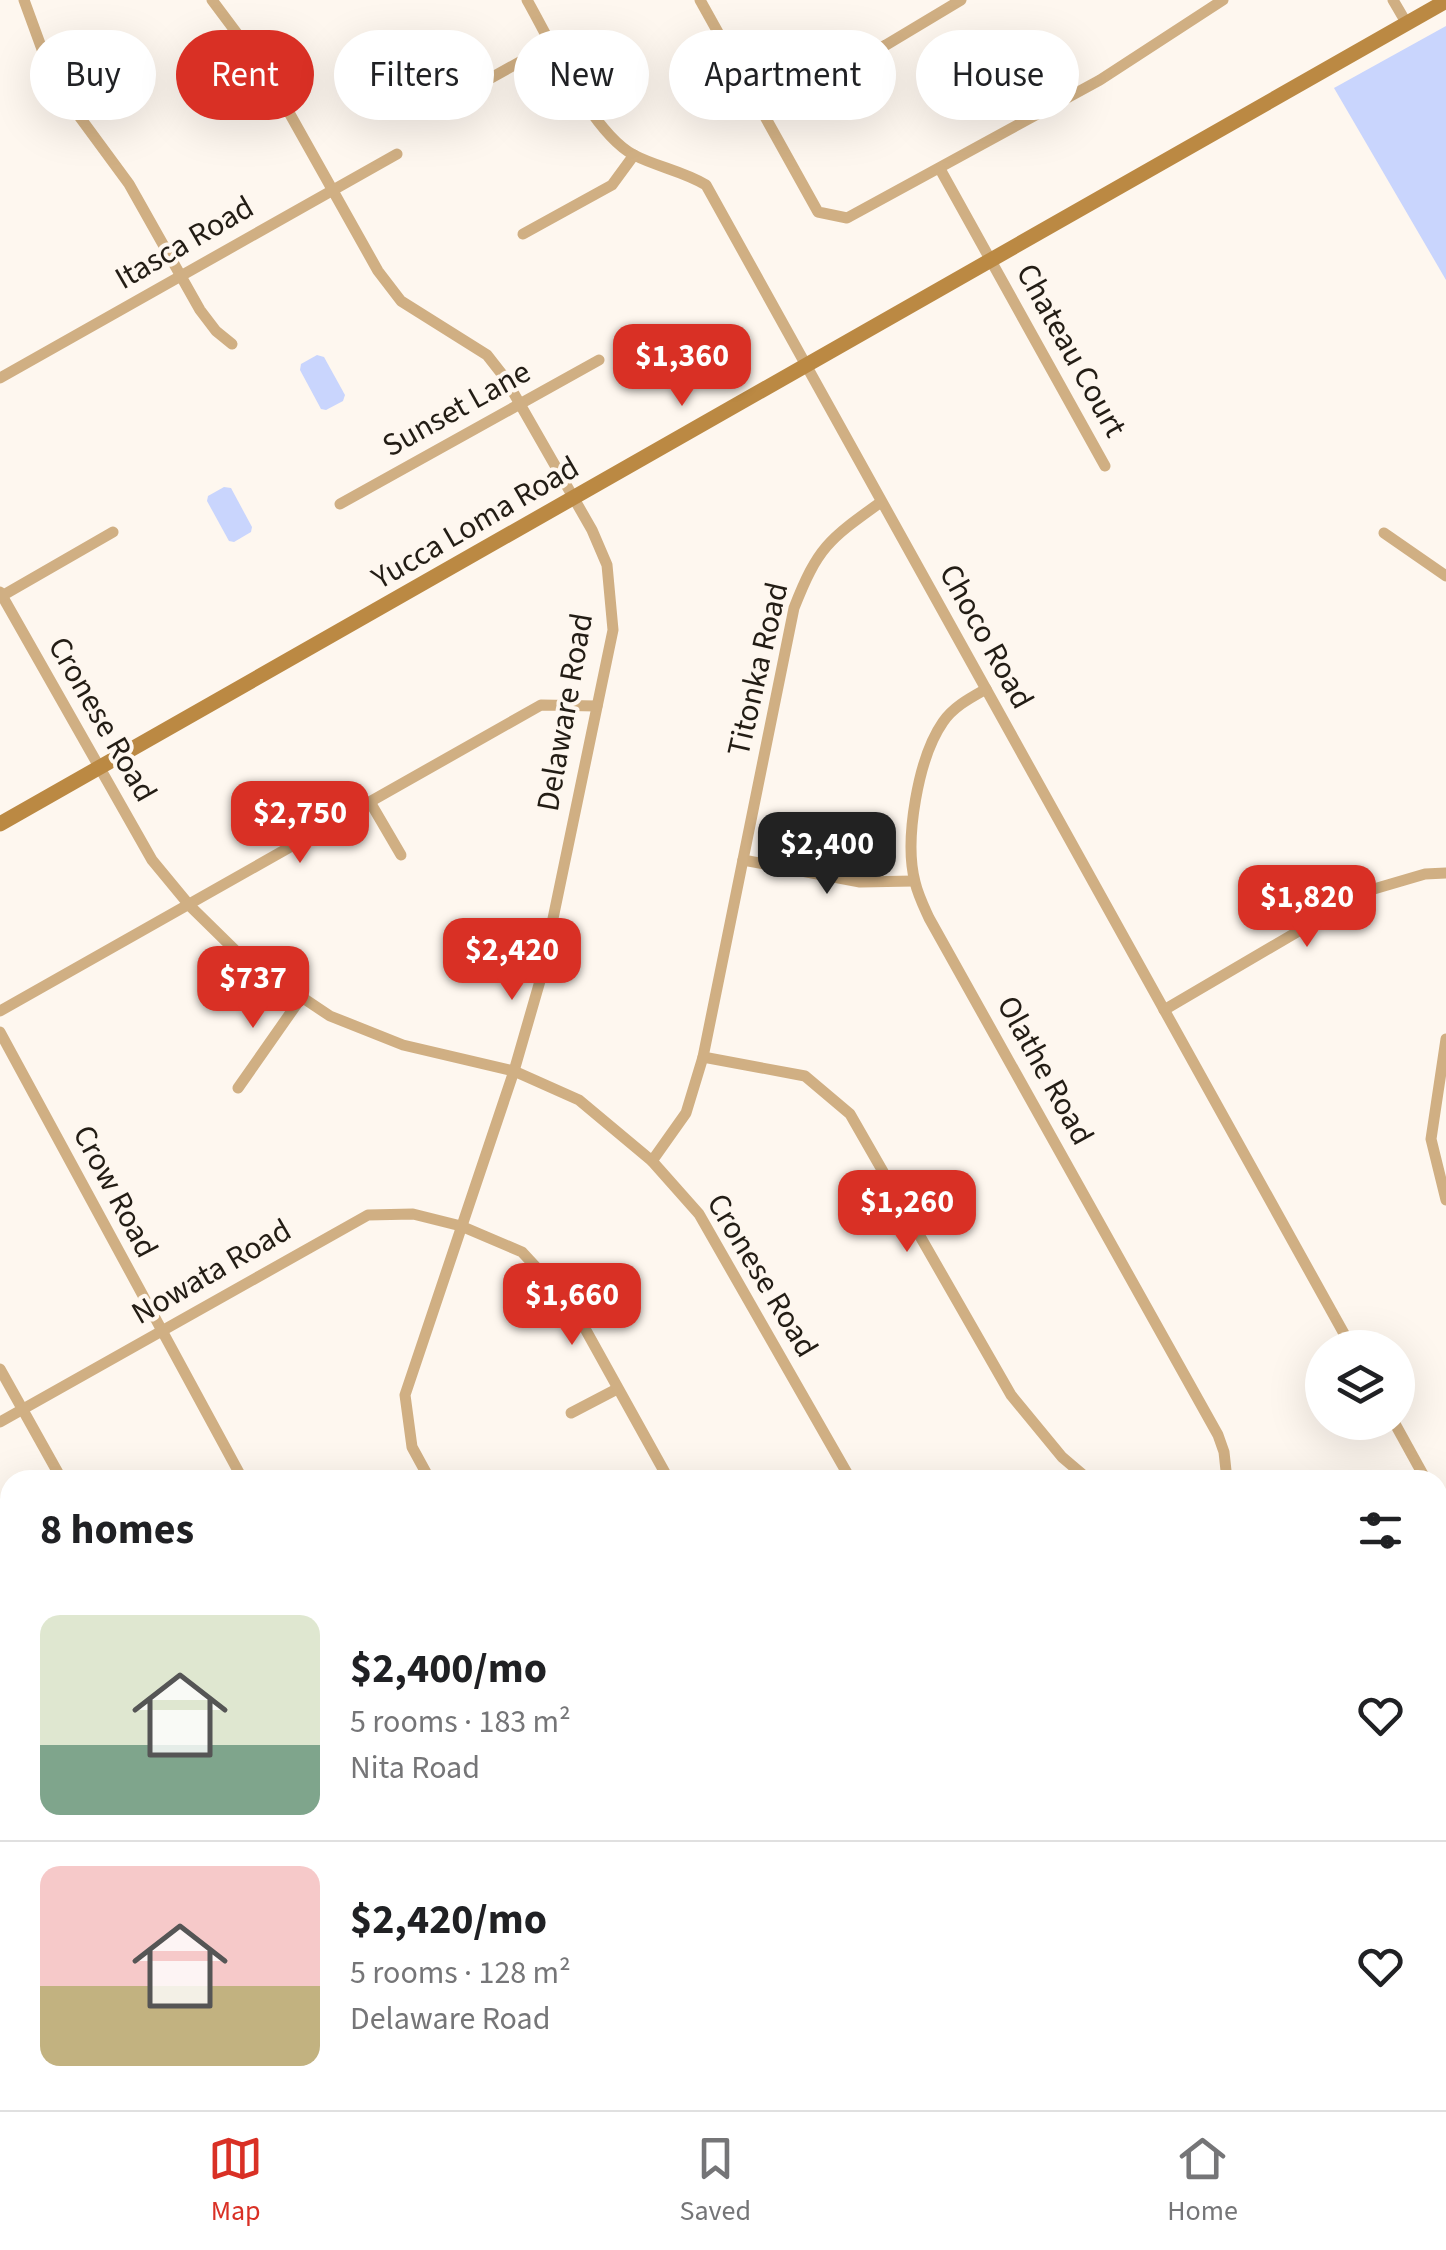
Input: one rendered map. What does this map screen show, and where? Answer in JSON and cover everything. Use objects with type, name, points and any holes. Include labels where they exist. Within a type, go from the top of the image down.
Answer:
[{"type":"main road","name":"Yucca Loma Road","points":[[0,824],[1446,1]]},
{"type":"street","points":[[24,0],[54,82],[130,184],[179,276],[216,331],[232,344]]},
{"type":"street","name":"Delaware Road","points":[[212,0],[268,75],[378,271],[401,301],[488,355],[574,497],[607,565],[613,630],[540,981],[514,1071],[405,1395],[412,1447],[425,1470]]},
{"type":"street","name":"Choco Road","points":[[527,0],[544,30]]},
{"type":"street","points":[[700,0],[717,30]]},
{"type":"street","points":[[896,38],[962,0]]},
{"type":"street","points":[[767,120],[818,212],[847,218],[1100,80],[1222,0]]},
{"type":"street","points":[[1394,0],[1407,24]]},
{"type":"street","name":"Choco Road","points":[[597,120],[609,136],[634,155],[684,172],[706,186],[1342,1330]]},
{"type":"street","name":"Itasca Road","points":[[0,378],[397,154]]},
{"type":"street","points":[[522,234],[612,185],[634,155]]},
{"type":"street","name":"Chateau Court","points":[[940,169],[1105,466]]},
{"type":"street","name":"Sunset Lane","points":[[340,504],[599,360]]},
{"type":"street","name":"Titonka Road","points":[[652,1161],[686,1114],[703,1057],[794,608],[812,564],[834,536],[881,502]]},
{"type":"street","points":[[1,595],[113,532]]},
{"type":"street","points":[[1384,533],[1446,576]]},
{"type":"street","name":"Cronese Road","points":[[1,595],[152,860],[190,906],[242,956],[330,1016],[403,1044],[514,1071],[579,1100],[652,1161],[699,1214],[845,1470]]},
{"type":"street","name":"Olathe Road","points":[[986,690],[958,706],[944,720],[931,744],[914,822],[914,881],[930,918],[1218,1435],[1225,1470]]},
{"type":"street","points":[[0,1011],[541,705],[596,706]]},
{"type":"street","points":[[370,802],[400,856]]},
{"type":"street","points":[[743,860],[860,882],[914,881]]},
{"type":"street","points":[[1164,1010],[1367,891],[1425,874],[1446,873]]},
{"type":"street","points":[[238,1088],[301,998]]},
{"type":"street","name":"Crow Road","points":[[0,1032],[237,1470]]},
{"type":"street","points":[[1446,1039],[1431,1139],[1446,1200]]},
{"type":"street","points":[[703,1057],[805,1076],[850,1114],[1011,1395],[1062,1457],[1078,1470]]},
{"type":"street","name":"Nowata Road","points":[[0,1422],[368,1215],[413,1214],[461,1226],[522,1252],[573,1307],[663,1470]]},
{"type":"street","points":[[0,1369],[56,1470]]},
{"type":"street","points":[[571,1413],[617,1389]]},
{"type":"street","points":[[1404,1440],[1420,1470]]},
{"type":"shaded area","points":[[1446,26],[1446,280],[1334,88]]},
{"type":"shaded area","points":[[317,355],[324,357],[345,395],[343,401],[326,410],[321,409],[300,370],[301,364]]},
{"type":"shaded area","points":[[224,487],[231,488],[252,527],[251,532],[234,542],[229,541],[207,501],[208,496]]}]
